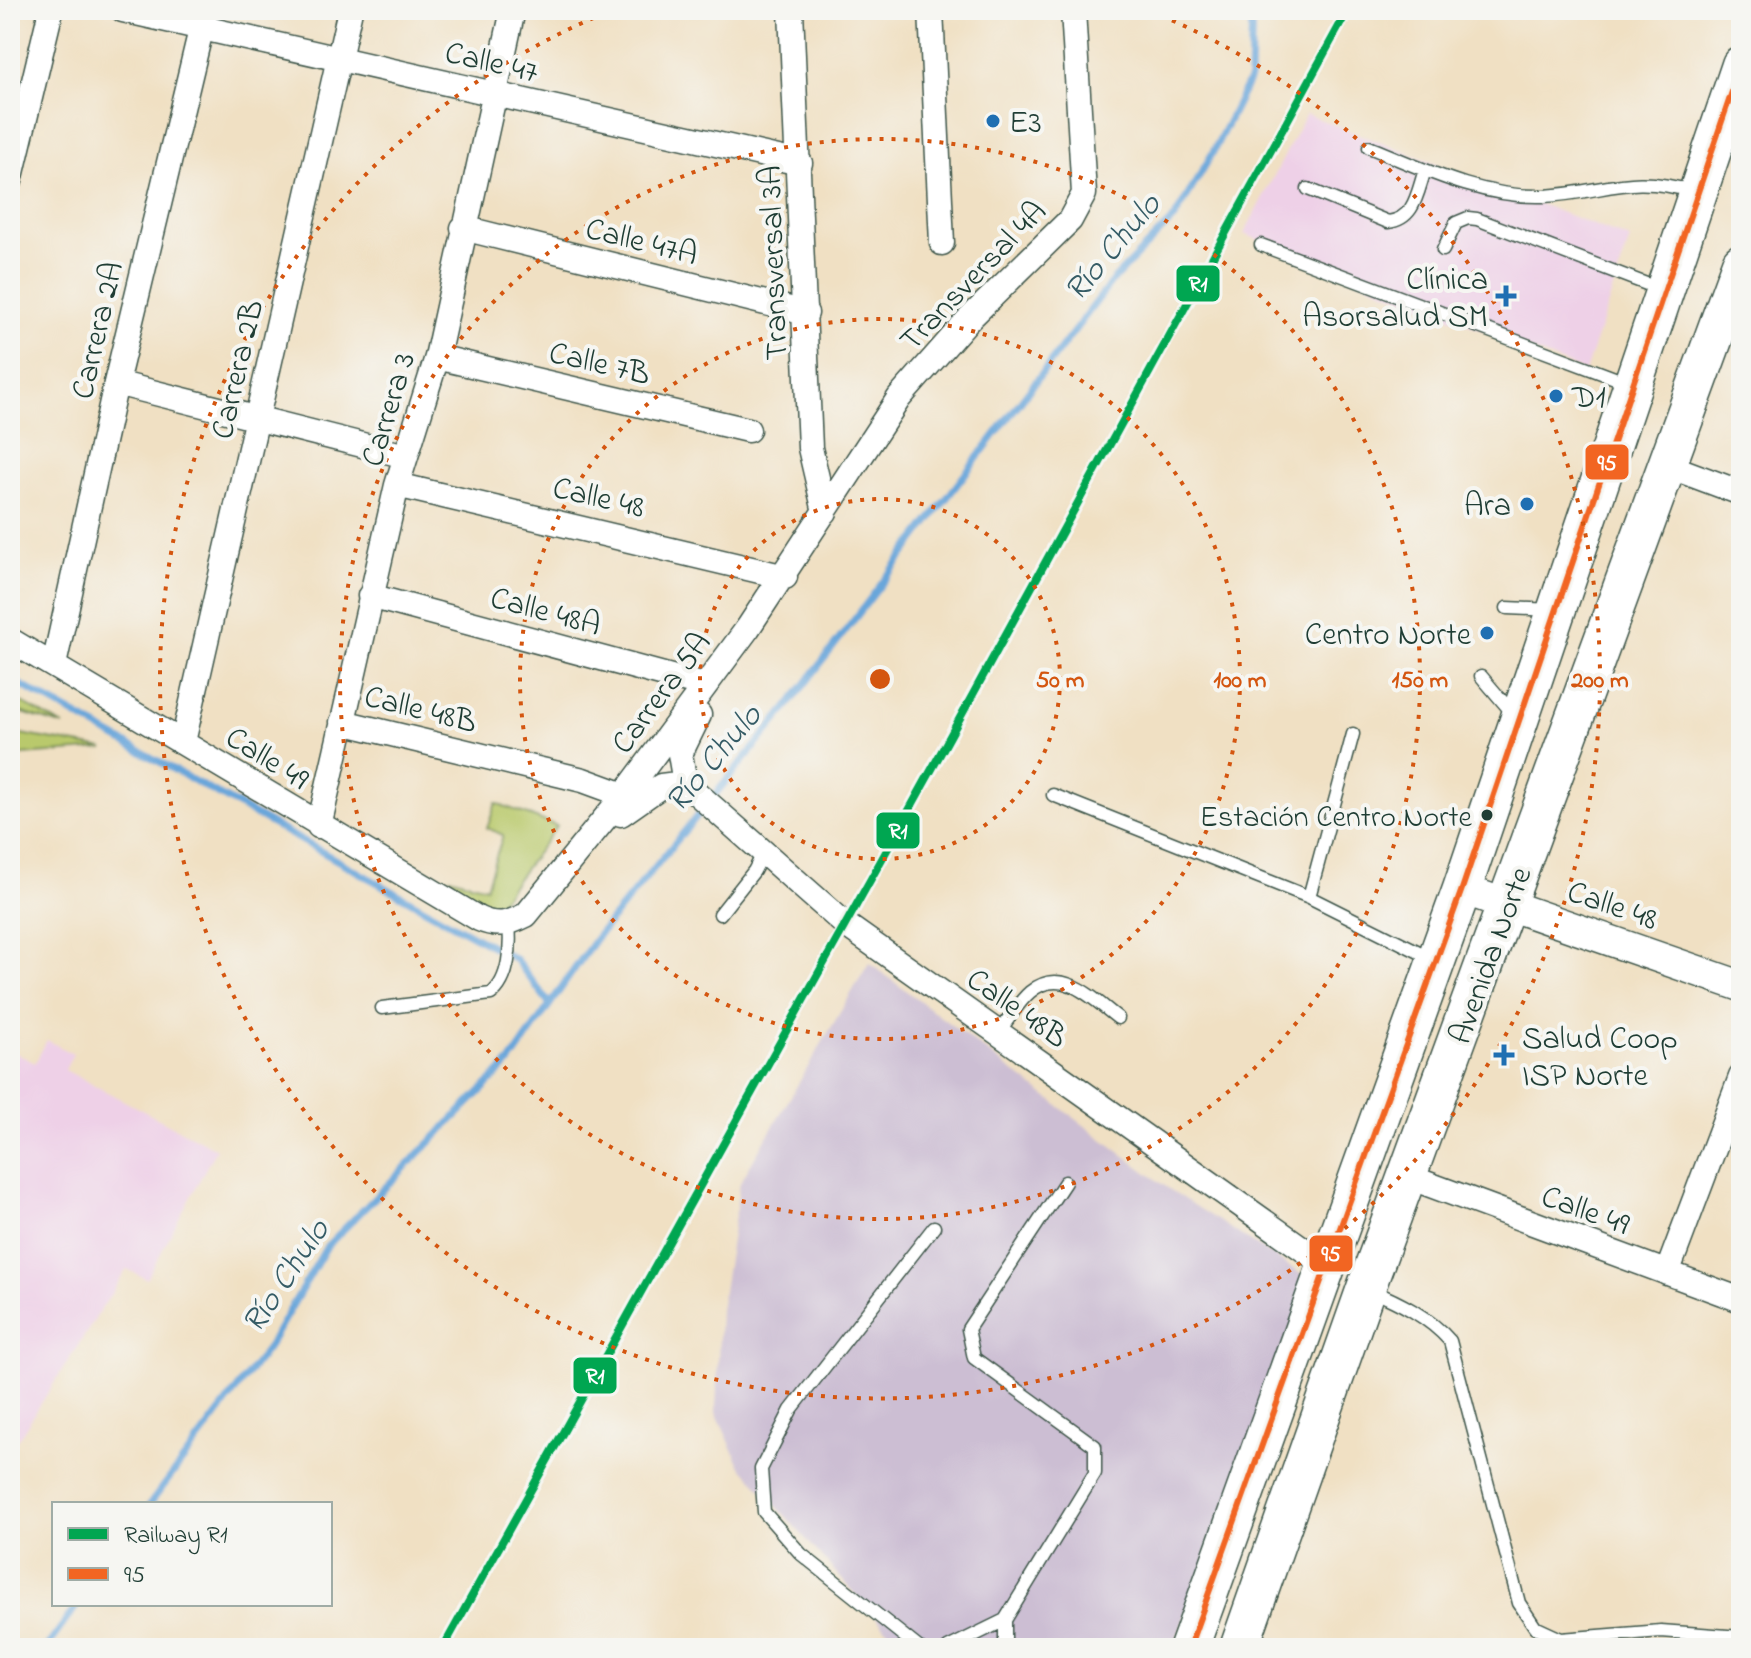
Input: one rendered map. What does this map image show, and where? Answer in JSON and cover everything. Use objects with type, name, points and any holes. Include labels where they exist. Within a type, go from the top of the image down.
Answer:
[{"type":"main road","name":"Avenida Norte","points":[[1189,1648],[1462,889],[1741,65]]},
{"type":"main road","name":"Avenida Norte","points":[[1239,1648],[1366,1288],[1669,466],[1734,307],[1741,263]]},
{"type":"street","points":[[10,181],[51,10]]},
{"type":"street","name":"Calle 47","points":[[123,10],[204,18],[339,59],[800,163]]},
{"type":"street","name":"Carrera 2B","points":[[183,742],[350,10]]},
{"type":"street","name":"Carrera 3","points":[[319,826],[397,485],[437,357],[513,10]]},
{"type":"street","name":"Transversal 3A","points":[[791,10],[810,448],[825,512]]},
{"type":"street","points":[[931,10],[942,243]]},
{"type":"street","name":"Transversal 4A","points":[[852,470],[899,398],[967,321],[1070,220],[1084,194],[1073,10]]},
{"type":"street","name":"Carrera 2A","points":[[54,665],[116,383],[204,18]]},
{"type":"street","name":"Calle 47A","points":[[463,228],[806,313]]},
{"type":"street","name":"Calle 7B","points":[[437,357],[748,430]]},
{"type":"street","points":[[116,383],[406,456]]},
{"type":"street","points":[[1669,466],[1741,493]]},
{"type":"street","name":"Carrera 5A","points":[[510,927],[624,795],[785,577],[852,470]]},
{"type":"street","name":"Calle 48","points":[[397,485],[785,577]]},
{"type":"street","name":"Calle 48A","points":[[370,596],[705,686]]},
{"type":"street","points":[[510,927],[544,903],[622,813],[661,786],[685,783],[680,754],[686,736],[748,628]]},
{"type":"street","name":"Calle 49","points":[[10,640],[319,826],[510,927]]},
{"type":"street","name":"Calle 48B","points":[[342,722],[583,780],[624,795]]},
{"type":"street","name":"Calle 48B","points":[[685,783],[846,925],[1327,1266]]},
{"type":"street","name":"Calle 48","points":[[1462,889],[1741,986]]},
{"type":"street","points":[[1667,1273],[1741,1077]]},
{"type":"street","name":"Calle 49","points":[[1409,1177],[1741,1300]]},
{"type":"lane","points":[[1369,147],[1459,184],[1518,195],[1546,196],[1636,181],[1663,183],[1697,193]]},
{"type":"lane","points":[[1308,189],[1388,222],[1401,220],[1409,213],[1425,170]]},
{"type":"lane","points":[[1443,250],[1456,223],[1468,218],[1477,219],[1665,291]]},
{"type":"lane","points":[[1261,245],[1633,385]]},
{"type":"lane","points":[[1507,608],[1556,610]]},
{"type":"lane","points":[[1481,676],[1518,719]]},
{"type":"lane","points":[[1309,897],[1353,734]]},
{"type":"lane","points":[[1053,795],[1309,897],[1436,961]]},
{"type":"lane","points":[[720,914],[754,871],[756,843]]},
{"type":"lane","points":[[382,1008],[479,998],[491,994],[500,984],[510,927]]},
{"type":"lane","points":[[998,1032],[1030,992],[1051,982],[1073,984],[1118,1018]]},
{"type":"lane","points":[[1005,1648],[1005,1620],[1095,1473],[1095,1446],[974,1358],[968,1329],[1065,1182]]},
{"type":"lane","points":[[919,1648],[801,1554],[764,1512],[761,1469],[791,1410],[934,1227]]},
{"type":"lane","points":[[1366,1288],[1396,1301],[1439,1329],[1450,1341],[1519,1603],[1535,1627],[1561,1639],[1661,1631],[1741,1637]]},
{"type":"lane","points":[[948,1648],[1005,1620]]},
{"type":"shaded area","name":"Clínica Asorsalud SM","points":[[1306,114],[1630,239],[1585,372],[1244,234]]},
{"type":"shaded area","points":[[869,963],[1169,1189],[1312,1281],[1173,1648],[922,1648],[887,1630],[740,1465],[716,1413],[720,1310],[740,1183]]},
{"type":"shaded area","points":[[47,1040],[73,1054],[65,1070],[216,1149],[147,1279],[127,1269],[10,1452],[10,1050],[35,1063]]},
{"type":"green space","points":[[10,696],[64,726],[10,709]]},
{"type":"green space","points":[[10,732],[104,749],[10,756]]},
{"type":"green space","points":[[496,803],[557,826],[498,904],[491,904],[462,894],[450,877],[486,887],[503,835],[487,828]]},
{"type":"waterway","name":"Río Chulo","points":[[152,1502],[267,1349],[327,1246],[510,1062],[596,938],[786,709],[1113,280],[1175,217],[1212,154],[1250,78],[1252,10]]},
{"type":"waterway","points":[[10,679],[515,959],[550,1004]]},
{"type":"waterway","name":"Río Chulo","points":[[46,1648],[77,1606]]},
{"type":"rail line","name":"R1","points":[[443,1648],[932,769],[1348,10]]},
{"type":"transit line","name":"95","points":[[1189,1648],[1462,889],[1741,65]]},
{"type":"place","name":"E3","points":[[993,121]]},
{"type":"place","name":"Clínica Asorsalud SM","points":[[1506,296]]},
{"type":"place","name":"D1","points":[[1556,396]]},
{"type":"place","name":"Ara","points":[[1527,504]]},
{"type":"place","name":"Centro Norte","points":[[1487,633]]},
{"type":"place","name":"Estación Centro Norte","points":[[1487,815]]},
{"type":"place","name":"Salud Coop ISP Norte","points":[[1504,1055]]}]
